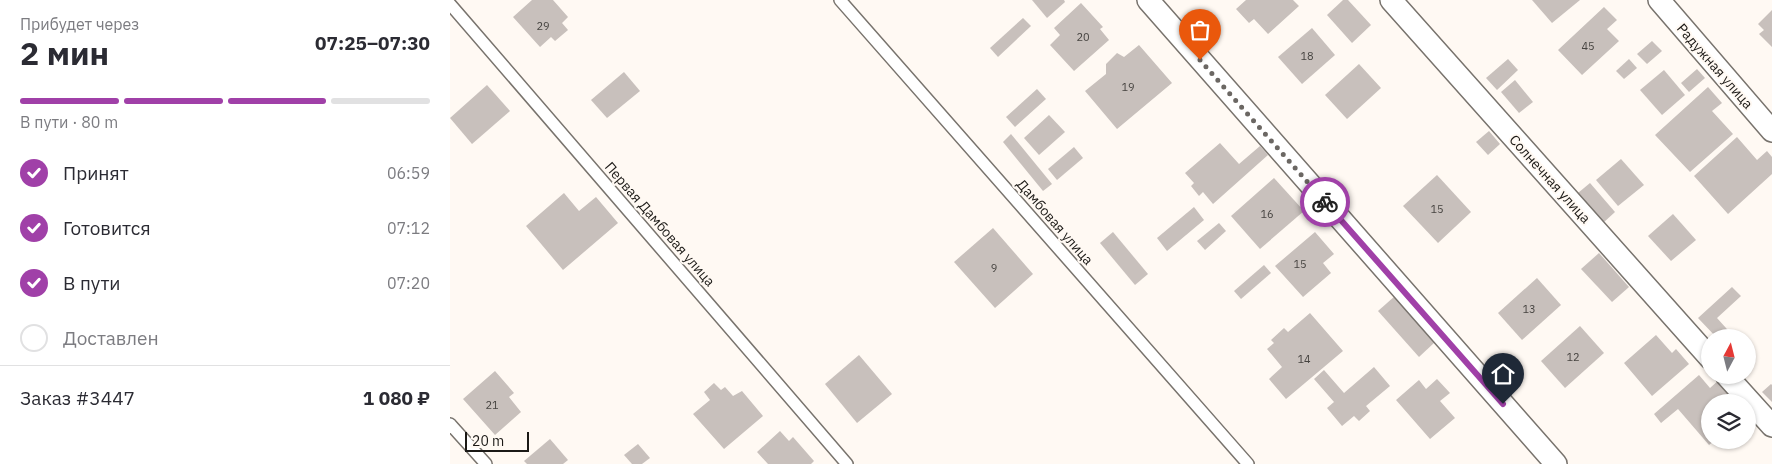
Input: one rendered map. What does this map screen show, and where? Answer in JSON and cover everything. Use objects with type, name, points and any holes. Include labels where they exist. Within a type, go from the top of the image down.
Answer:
[{"type":"street","points":[[1148,0],[1556,464]]},
{"type":"street","name":"Солнечная улица","points":[[1391,0],[1701,348]]},
{"type":"street","name":"Радужная улица","points":[[1659,0],[1772,132]]},
{"type":"street","points":[[1734,384],[1772,426]]},
{"type":"lane","name":"Дамбовая улица","points":[[840,0],[1248,464]]},
{"type":"lane","name":"Первая Дамбовая улица","points":[[450,4],[847,464]]},
{"type":"lane","points":[[450,424],[486,464]]},
{"type":"building","points":[[532,0],[553,0],[568,17],[562,23],[568,30],[555,41],[551,37],[540,47],[513,17]]},
{"type":"building","points":[[1032,0],[1064,0],[1065,2],[1047,18]]},
{"type":"building","points":[[1246,0],[1293,0],[1299,6],[1268,34],[1254,19],[1249,23],[1236,9]]},
{"type":"building","points":[[1343,0],[1348,0],[1371,25],[1352,43],[1327,15]]},
{"type":"building","points":[[1532,0],[1580,0],[1552,23]]},
{"type":"building","points":[[1081,3],[1103,27],[1100,29],[1109,40],[1074,71],[1050,45],[1060,35],[1054,28]]},
{"type":"building","points":[[1604,7],[1617,20],[1607,29],[1619,41],[1582,75],[1558,50]]},
{"type":"building","points":[[1772,10],[1772,47],[1759,34],[1764,30],[1758,24]]},
{"type":"building","points":[[1023,18],[1031,26],[998,57],[990,48]]},
{"type":"building","points":[[1312,28],[1335,55],[1302,84],[1278,57]]},
{"type":"building","points":[[1652,41],[1662,51],[1647,64],[1637,54]]},
{"type":"building","points":[[1139,45],[1172,83],[1117,129],[1085,91],[1106,74],[1106,64],[1117,53],[1124,57]]},
{"type":"building","points":[[1508,59],[1518,70],[1497,90],[1486,78]]},
{"type":"building","points":[[1629,59],[1637,68],[1624,79],[1616,71]]},
{"type":"building","points":[[1359,64],[1381,88],[1347,119],[1325,95]]},
{"type":"building","points":[[1697,69],[1705,78],[1689,92],[1681,83]]},
{"type":"building","points":[[1664,70],[1685,95],[1662,115],[1640,90]]},
{"type":"building","points":[[624,72],[640,91],[607,118],[591,100]]},
{"type":"building","points":[[1515,80],[1533,102],[1519,113],[1501,92]]},
{"type":"building","points":[[487,85],[510,111],[472,144],[450,118]]},
{"type":"building","points":[[1708,87],[1722,103],[1712,111],[1733,134],[1690,172],[1655,135]]},
{"type":"building","points":[[1037,89],[1046,99],[1015,127],[1006,117]]},
{"type":"building","points":[[1049,115],[1065,132],[1039,155],[1024,138]]},
{"type":"building","points":[[1489,131],[1500,144],[1488,155],[1476,142]]},
{"type":"building","points":[[1011,134],[1052,184],[1043,191],[1003,142]]},
{"type":"building","points":[[1737,137],[1757,160],[1767,151],[1772,157],[1772,174],[1728,214],[1694,176]]},
{"type":"building","points":[[1220,143],[1239,164],[1260,146],[1268,155],[1213,204],[1203,192],[1199,196],[1191,186],[1194,183],[1185,173]]},
{"type":"building","points":[[1074,147],[1083,158],[1057,180],[1048,169]]},
{"type":"building","points":[[1621,159],[1644,185],[1618,206],[1596,180]]},
{"type":"building","points":[[1437,175],[1471,212],[1438,243],[1403,206]]},
{"type":"building","points":[[1274,178],[1304,211],[1260,249],[1231,216]]},
{"type":"building","points":[[1590,183],[1615,212],[1603,223],[1578,193]]},
{"type":"building","points":[[564,193],[579,211],[596,197],[618,223],[563,270],[526,226]]},
{"type":"building","points":[[1194,207],[1204,220],[1167,251],[1157,238]]},
{"type":"building","points":[[1673,214],[1696,240],[1671,261],[1648,236]]},
{"type":"building","points":[[1219,223],[1226,231],[1205,250],[1197,241]]},
{"type":"building","points":[[993,228],[1033,274],[995,308],[954,262]]},
{"type":"building","points":[[1113,232],[1148,274],[1135,285],[1100,243]]},
{"type":"building","points":[[1315,232],[1334,254],[1323,263],[1331,273],[1303,297],[1275,266]]},
{"type":"building","points":[[1599,253],[1629,287],[1612,302],[1581,269]]},
{"type":"building","points":[[1264,265],[1271,273],[1241,299],[1234,291]]},
{"type":"building","points":[[1537,278],[1561,305],[1522,340],[1498,313]]},
{"type":"building","points":[[1732,287],[1741,296],[1717,318],[1727,329],[1708,329],[1698,318]]},
{"type":"building","points":[[1395,296],[1435,342],[1419,357],[1378,311]]},
{"type":"building","points":[[1310,313],[1343,351],[1286,399],[1269,379],[1282,367],[1267,349],[1274,343],[1271,340],[1284,328],[1288,332]]},
{"type":"building","points":[[1580,326],[1604,353],[1565,388],[1541,361]]},
{"type":"building","points":[[1656,335],[1672,353],[1676,349],[1689,364],[1652,396],[1624,363]]},
{"type":"building","points":[[859,355],[892,394],[857,423],[825,384]]},
{"type":"building","points":[[1374,367],[1390,386],[1366,406],[1370,411],[1359,421],[1354,416],[1342,426],[1327,408],[1334,402],[1314,379],[1324,370],[1344,393]]},
{"type":"building","points":[[495,371],[514,393],[509,397],[521,412],[495,435],[463,399]]},
{"type":"building","points":[[1699,375],[1701,384],[1707,384],[1710,388],[1714,384],[1724,384],[1733,394],[1701,394],[1701,436],[1678,409],[1661,423],[1654,414]]},
{"type":"building","points":[[1437,379],[1450,393],[1440,401],[1455,418],[1430,439],[1396,400],[1419,380],[1426,389]]},
{"type":"building","points":[[714,383],[721,390],[725,387],[733,396],[742,391],[763,416],[724,449],[693,414],[710,400],[704,392]]},
{"type":"building","points":[[1772,385],[1772,402],[1762,392]]},
{"type":"building","points":[[780,431],[789,441],[793,437],[814,461],[811,464],[768,464],[757,452]]},
{"type":"building","points":[[550,439],[568,460],[563,464],[527,464],[524,461]]},
{"type":"building","points":[[638,444],[650,458],[642,464],[632,464],[624,455]]},
{"type":"way so far","points":[[1200,60],[1325,202]]},
{"type":"route","points":[[1325,202],[1503,404]]}]
